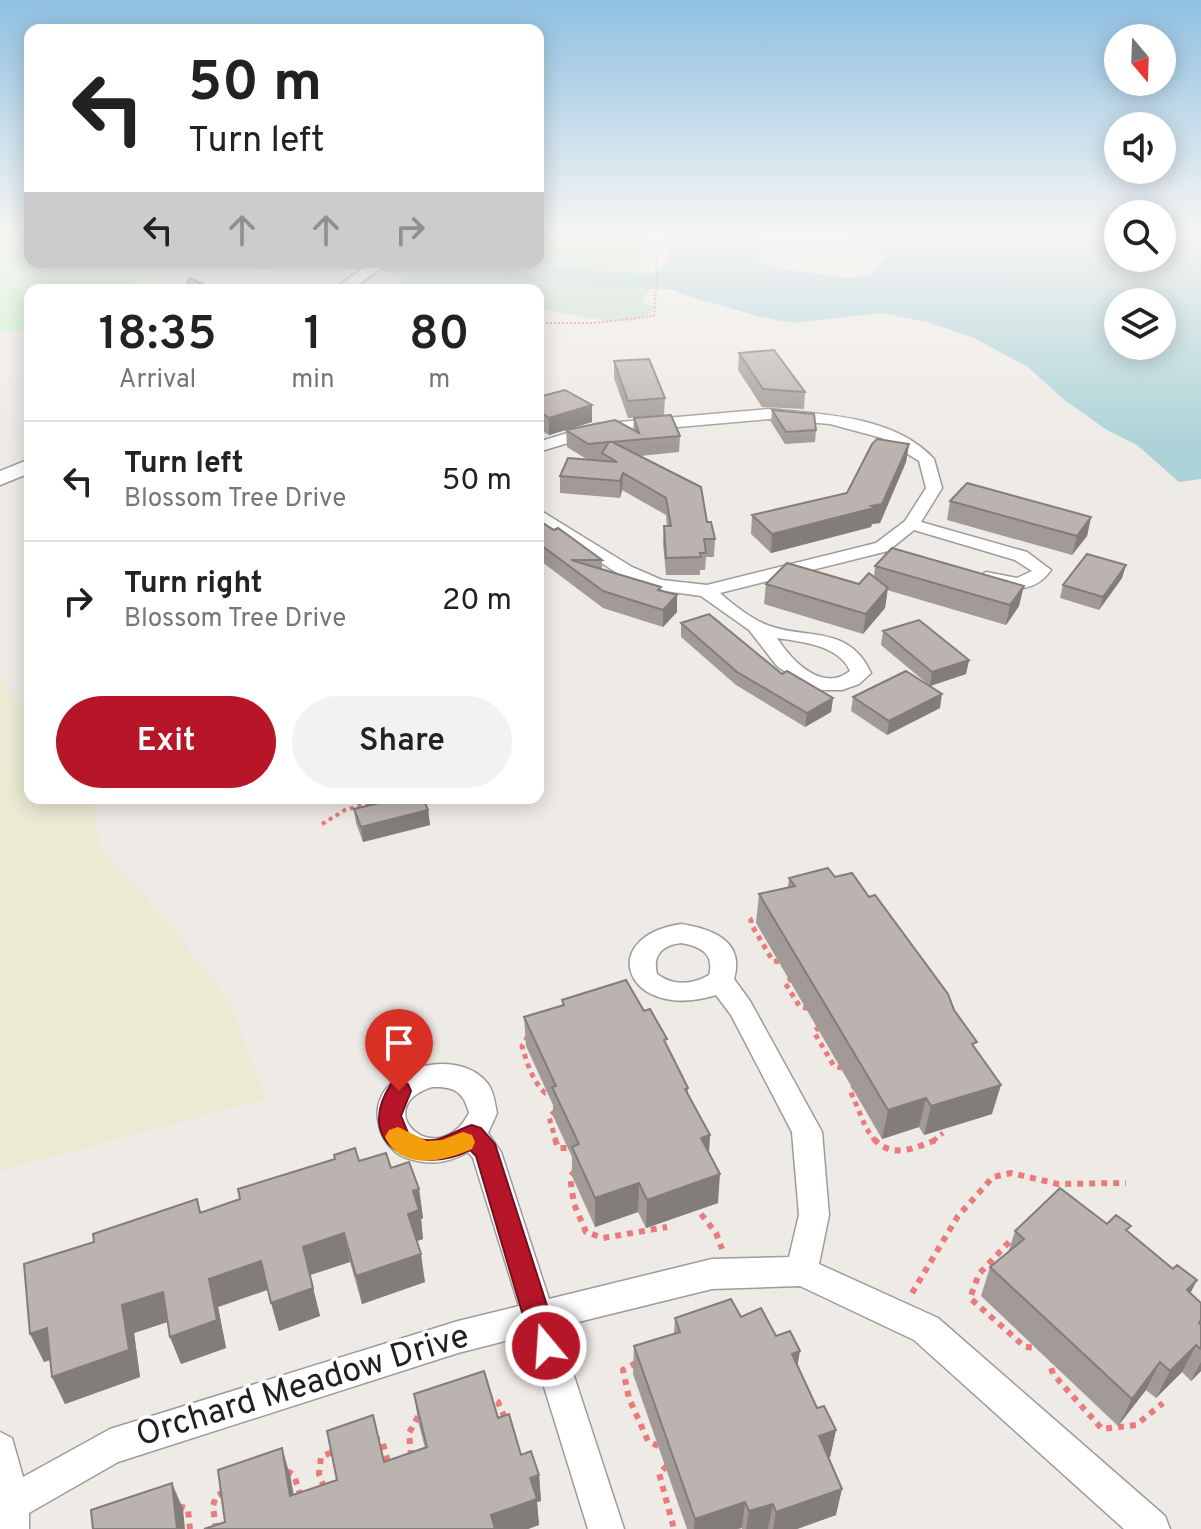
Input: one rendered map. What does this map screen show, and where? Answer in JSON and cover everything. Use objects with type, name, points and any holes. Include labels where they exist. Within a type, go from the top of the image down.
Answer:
[{"type":"street","points":[[544,445],[572,435],[610,428],[769,414],[831,419],[888,435],[926,459],[934,488],[911,524],[882,547],[707,591],[658,585],[626,571],[544,518]]},
{"type":"street","points":[[0,479],[24,468]]},
{"type":"street","points":[[911,524],[1021,556],[1042,570],[1034,581],[1025,584],[997,581],[964,572]]},
{"type":"street","points":[[882,547],[908,555]]},
{"type":"street","points":[[707,591],[717,603],[760,630]]},
{"type":"street","points":[[720,981],[741,1008],[807,1132],[814,1215],[802,1271]]},
{"type":"street","points":[[472,1135],[486,1152],[606,1529]]},
{"type":"street","name":"Orchard Meadow Drive","points":[[7,1515],[110,1447],[458,1337],[712,1274],[802,1271],[926,1329],[1152,1529]]},
{"type":"street","points":[[0,1450],[7,1515]]},
{"type":"path","points":[[544,323],[647,319],[654,316],[654,305]]},
{"type":"path","points":[[322,824],[345,810],[367,804]]},
{"type":"path","points":[[764,914],[751,920],[759,942],[773,961],[784,963],[796,960]]},
{"type":"path","points":[[795,977],[785,983],[800,1007],[818,1008]]},
{"type":"path","points":[[828,1025],[814,1032],[834,1066],[851,1068]]},
{"type":"path","points":[[532,1032],[522,1046],[530,1068],[540,1089],[545,1093],[554,1091]]},
{"type":"path","points":[[857,1085],[850,1090],[860,1116],[882,1147],[895,1151],[939,1139],[943,1133]]},
{"type":"path","points":[[567,1108],[549,1117],[558,1148],[567,1150],[582,1145]]},
{"type":"path","points":[[576,1170],[570,1177],[574,1204],[586,1232],[603,1238],[667,1227]]},
{"type":"path","points":[[899,1316],[958,1216],[993,1177],[1011,1173],[1058,1184],[1126,1183]]},
{"type":"path","points":[[701,1214],[716,1233],[728,1274]]},
{"type":"path","points":[[1009,1242],[979,1274],[970,1298],[1025,1347],[1041,1348],[1052,1339]]},
{"type":"path","points":[[1058,1355],[1050,1364],[1053,1374],[1102,1429],[1126,1431],[1147,1420],[1163,1403]]},
{"type":"path","points":[[649,1356],[623,1370],[623,1376],[632,1408],[648,1441],[660,1447],[672,1442]]},
{"type":"path","points":[[475,1395],[491,1396],[498,1402],[509,1428]]},
{"type":"path","points":[[416,1468],[408,1446],[409,1428],[420,1413],[435,1408]]},
{"type":"path","points":[[368,1438],[382,1440],[390,1472]]},
{"type":"path","points":[[324,1489],[319,1474],[321,1457],[342,1448]]},
{"type":"path","points":[[672,1462],[659,1473],[674,1529]]},
{"type":"path","points":[[281,1469],[294,1475],[302,1506]]},
{"type":"path","points":[[216,1529],[213,1506],[216,1496],[229,1490]]},
{"type":"path","points":[[163,1509],[176,1505],[188,1509],[190,1529]]},
{"type":"green space","points":[[0,305],[24,305],[24,329],[0,333]]},
{"type":"green space","points":[[544,305],[655,307],[645,316],[617,321],[544,309]]},
{"type":"green space","points":[[0,679],[24,710],[24,804],[96,804],[99,846],[168,922],[229,1000],[266,1099],[0,1171]]},
{"type":"water","points":[[720,305],[1104,305],[1104,360],[1176,360],[1176,305],[1201,305],[1201,479],[1179,482],[1137,445],[1107,430],[1063,399],[1028,367],[974,338],[928,322],[880,313],[794,323]]},
{"type":"building","points":[[774,350],[805,392],[763,389],[739,353]]},
{"type":"building","points":[[649,359],[665,398],[628,401],[614,361]]},
{"type":"building","points":[[565,390],[592,405],[549,418],[544,414],[544,395]]},
{"type":"building","points":[[772,410],[814,414],[816,430],[786,432]]},
{"type":"building","points":[[671,415],[680,436],[612,442],[701,487],[707,522],[711,522],[715,539],[704,539],[706,553],[700,553],[701,557],[666,558],[664,526],[671,526],[666,498],[623,473],[620,481],[560,476],[568,458],[617,462],[602,453],[609,442],[588,444],[566,430],[615,420],[639,433],[634,418]]},
{"type":"building","points":[[877,439],[909,444],[882,504],[772,534],[752,515],[847,493]]},
{"type":"building","points":[[967,483],[1091,517],[1077,536],[950,501]]},
{"type":"building","points":[[544,524],[554,530],[558,528],[602,560],[571,560],[661,587],[658,590],[677,595],[663,610],[603,591],[544,547]]},
{"type":"building","points":[[892,548],[1024,586],[1010,605],[875,566]]},
{"type":"building","points":[[1087,554],[1126,565],[1103,597],[1063,585]]},
{"type":"building","points":[[787,563],[859,584],[869,573],[888,588],[866,614],[766,584]]},
{"type":"building","points":[[709,614],[782,674],[787,671],[833,698],[807,713],[737,672],[681,623]]},
{"type":"building","points":[[919,620],[969,660],[932,672],[883,631]]},
{"type":"building","points":[[906,671],[942,694],[889,721],[853,697]]},
{"type":"building","points":[[375,804],[426,804],[428,810],[361,827],[354,809]]},
{"type":"building","points":[[828,868],[835,877],[852,873],[869,897],[875,895],[948,994],[954,1010],[977,1042],[972,1044],[1001,1085],[931,1106],[926,1098],[888,1110],[759,894],[795,886],[789,878]]},
{"type":"building","points":[[626,980],[644,1011],[650,1009],[667,1039],[664,1040],[688,1088],[685,1089],[710,1135],[701,1138],[720,1174],[647,1200],[639,1183],[595,1198],[572,1147],[579,1144],[524,1017],[564,1005],[562,1000]]},
{"type":"building","points":[[355,1148],[359,1161],[386,1153],[391,1168],[409,1162],[419,1189],[413,1191],[419,1210],[408,1214],[421,1254],[356,1276],[344,1233],[303,1247],[313,1288],[271,1303],[261,1261],[209,1279],[217,1320],[170,1337],[163,1292],[122,1305],[129,1350],[52,1377],[47,1328],[30,1334],[24,1264],[94,1242],[93,1234],[197,1199],[200,1213],[240,1199],[238,1189],[335,1159],[334,1155]]},
{"type":"building","points":[[1060,1188],[1107,1224],[1116,1215],[1131,1226],[1126,1230],[1173,1269],[1177,1265],[1197,1280],[1187,1290],[1201,1303],[1201,1349],[1196,1345],[1170,1371],[1160,1362],[1132,1399],[990,1267],[1024,1239],[1015,1231]]},
{"type":"building","points":[[731,1299],[741,1317],[761,1308],[776,1336],[790,1331],[800,1351],[792,1354],[817,1408],[824,1406],[836,1430],[819,1436],[842,1489],[776,1512],[773,1504],[749,1511],[745,1502],[695,1519],[634,1346],[680,1332],[675,1318]]},
{"type":"building","points":[[484,1371],[498,1418],[509,1414],[521,1455],[531,1451],[539,1475],[530,1478],[537,1499],[491,1515],[495,1529],[204,1529],[225,1522],[218,1470],[282,1448],[290,1496],[337,1480],[327,1431],[373,1415],[384,1462],[427,1447],[414,1394]]},
{"type":"building","points":[[172,1483],[177,1529],[93,1529],[91,1510]]},
{"type":"slow traffic","points":[[398,1137],[412,1148],[427,1151],[444,1150],[463,1142]]},
{"type":"route","points":[[399,1091],[389,1116],[399,1140],[412,1148],[444,1150],[460,1145],[472,1135],[486,1152],[546,1346]]}]
